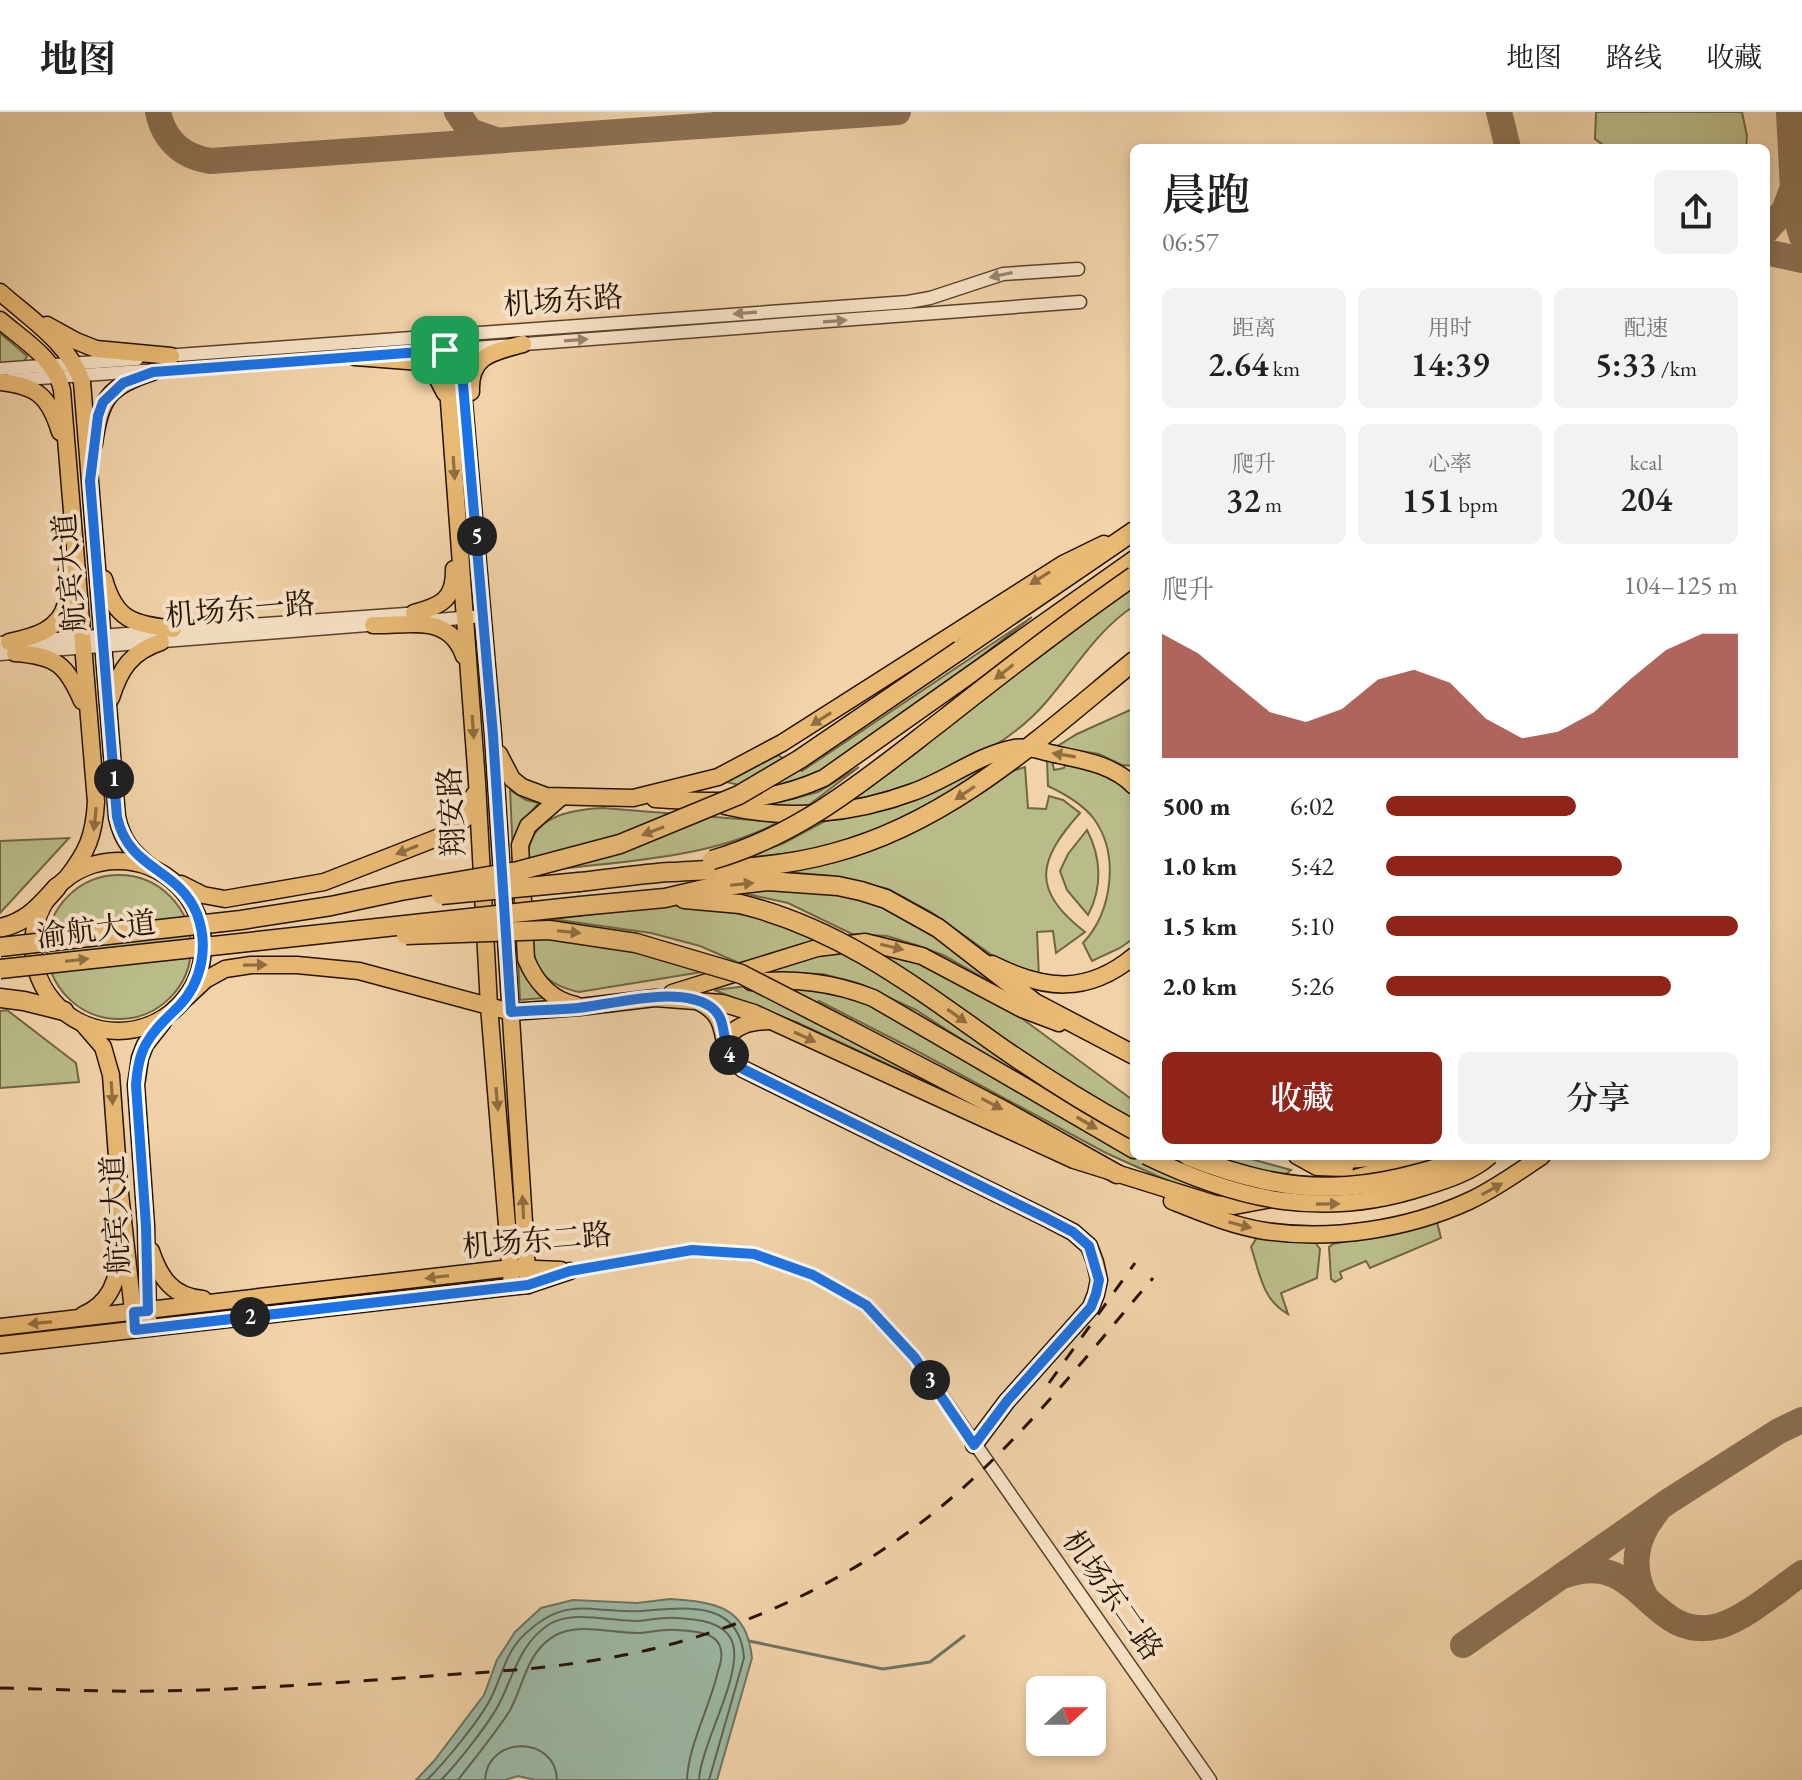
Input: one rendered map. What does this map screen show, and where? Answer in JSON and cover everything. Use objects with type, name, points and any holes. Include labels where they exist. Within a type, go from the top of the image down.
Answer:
[{"type":"highway","points":[[331,906],[518,871],[583,855],[665,827],[739,795],[800,759],[1130,533]]},
{"type":"highway","points":[[667,872],[741,851],[789,830],[844,796],[1130,579]]},
{"type":"highway","points":[[331,906],[667,872],[734,869],[832,854],[890,834],[938,810],[1028,747],[1130,664]]},
{"type":"highway","points":[[295,938],[665,898],[708,888],[768,881],[838,886],[861,891],[901,907],[938,928],[977,956],[1029,1006],[1127,1051]]},
{"type":"highway","points":[[0,928],[33,914],[61,883]]},
{"type":"highway","points":[[665,898],[740,904],[794,920],[845,943],[1130,1127]]},
{"type":"highway","name":"渝航大道","points":[[0,947],[241,920],[331,906]]},
{"type":"highway","points":[[295,938],[549,930],[636,943],[741,974],[1003,1110],[1117,1174]]},
{"type":"highway","name":"渝航大道","points":[[0,969],[163,949],[295,938]]},
{"type":"highway","points":[[3,998],[64,1011]]},
{"type":"highway","points":[[1199,1160],[1251,1178],[1310,1188],[1378,1183],[1416,1176],[1463,1160]]},
{"type":"main road","points":[[0,292],[49,335],[76,370]]},
{"type":"main road","points":[[18,308],[86,346],[115,352],[171,356]]},
{"type":"main road","points":[[0,320],[55,371]]},
{"type":"main road","name":"翔安路","points":[[452,342],[449,407],[477,782],[489,1006],[519,1267]]},
{"type":"main road","name":"翔安路","points":[[452,342],[469,449],[493,735],[511,1012],[520,1286]]},
{"type":"main road","points":[[469,449],[473,425],[471,381],[474,369],[490,354],[523,344]]},
{"type":"main road","points":[[355,357],[421,362],[441,381],[449,407]]},
{"type":"main road","name":"航宾大道","points":[[76,370],[83,390],[120,829],[130,849],[157,871]]},
{"type":"main road","name":"航宾大道","points":[[55,371],[62,390],[69,463],[95,817],[88,849],[61,883]]},
{"type":"main road","points":[[90,481],[98,416],[103,402],[123,383],[153,372]]},
{"type":"main road","points":[[0,381],[28,386],[45,399],[54,416],[69,463]]},
{"type":"main road","points":[[67,444],[72,429],[80,428],[90,481]]},
{"type":"main road","points":[[414,613],[434,607],[451,592],[458,520]]},
{"type":"main road","points":[[6,648],[41,634],[63,613],[74,529]]},
{"type":"main road","points":[[633,798],[718,777],[750,762],[1063,564],[1130,532]]},
{"type":"main road","points":[[95,546],[108,591],[118,610],[139,624],[167,635]]},
{"type":"main road","points":[[714,803],[797,790],[824,778],[1130,562]]},
{"type":"main road","points":[[373,625],[431,625],[443,628],[456,639],[469,672]]},
{"type":"main road","points":[[108,708],[119,675],[130,658],[167,635]]},
{"type":"main road","points":[[6,648],[42,655],[61,666],[73,682],[88,716]]},
{"type":"main road","points":[[493,735],[500,758],[512,779],[533,793],[561,797],[714,803],[745,811],[792,814],[846,810],[913,792],[994,754],[1028,747],[1107,767],[1130,783]]},
{"type":"main road","points":[[477,782],[466,818],[451,830],[324,882],[285,891],[225,899],[203,895],[157,871],[131,862],[108,862],[86,867],[61,883],[39,916],[33,946],[38,975],[53,1001],[64,1011],[83,1024],[105,1031],[128,1031],[151,1025],[171,1014],[214,974],[236,966],[337,968],[511,1012],[584,1007],[802,980],[855,991],[901,1013],[1130,1148]]},
{"type":"main road","points":[[561,797],[528,826],[520,845],[526,959],[537,980],[554,997],[564,1003],[584,1007]]},
{"type":"main road","points":[[157,871],[186,895],[197,914],[202,934],[201,965],[187,997]]},
{"type":"main road","points":[[696,992],[817,948],[865,942],[922,956],[1029,1006],[1070,985],[1096,980],[1130,959]]},
{"type":"main road","points":[[977,956],[1026,980],[1070,985]]},
{"type":"main road","points":[[696,992],[770,1021],[1074,1160],[1215,1204],[1234,1206],[1418,1160]]},
{"type":"main road","points":[[696,992],[715,1012],[731,1060],[757,1078],[1046,1218],[1073,1232],[1089,1246],[1099,1280],[1091,1307],[1007,1401],[974,1445]]},
{"type":"main road","points":[[442,994],[473,1012],[483,1030],[494,1065]]},
{"type":"main road","name":"航宾大道","points":[[142,1329],[146,1226],[137,1071],[145,1045],[171,1014]]},
{"type":"main road","points":[[725,1040],[734,1029],[744,1024],[770,1021]]},
{"type":"main road","name":"航宾大道","points":[[83,1024],[97,1037],[108,1060],[119,1184],[141,1311]]},
{"type":"main road","points":[[1154,1160],[1231,1191],[1317,1204],[1359,1203],[1402,1194],[1472,1169],[1484,1160]]},
{"type":"main road","points":[[1304,1160],[1317,1167],[1337,1168],[1404,1160]]},
{"type":"main road","points":[[1117,1174],[1226,1221],[1262,1230],[1311,1234],[1368,1229],[1447,1210],[1492,1189],[1534,1160]]},
{"type":"main road","points":[[69,1320],[99,1306],[117,1280],[119,1184]]},
{"type":"main road","points":[[146,1226],[156,1266],[178,1293],[199,1299],[244,1300]]},
{"type":"main road","name":"机场东二路","points":[[0,1327],[519,1267],[570,1271]]},
{"type":"main road","name":"机场东二路","points":[[0,1345],[520,1286],[570,1271]]},
{"type":"street","name":"机场东路","points":[[76,370],[171,356],[452,342],[908,302],[1003,274],[1078,269]]},
{"type":"street","name":"机场东路","points":[[0,369],[153,372],[355,357],[452,342],[523,344],[1080,302]]},
{"type":"street","name":"机场东路","points":[[0,381],[55,371]]},
{"type":"street","name":"机场东一路","points":[[167,635],[373,625],[483,612]]},
{"type":"street","name":"机场东一路","points":[[6,648],[414,613],[465,614]]},
{"type":"street","name":"机场东二路","points":[[570,1271],[692,1250],[754,1254],[813,1275],[866,1305],[915,1358],[1210,1780]]},
{"type":"green space","points":[[1596,112],[1742,112],[1747,136],[1746,144],[1602,144],[1595,139]]},
{"type":"green space","points":[[0,333],[27,356],[24,362],[0,364]]},
{"type":"green space","points":[[1130,589],[1130,609],[1098,638],[1047,701],[1005,739],[927,778],[846,803],[1034,658]]},
{"type":"green space","points":[[1032,617],[912,710],[818,775],[765,791],[726,782],[778,755],[802,771]]},
{"type":"green space","points":[[1130,710],[1130,766],[1099,754],[1056,747]]},
{"type":"green space","points":[[999,757],[938,799],[872,833],[824,848],[744,858],[784,843],[825,821],[896,807]]},
{"type":"green space","points":[[1052,760],[1054,770],[1064,768],[1067,760],[1076,762],[1111,778],[1130,792],[1130,941],[1092,961],[1083,943],[1101,916],[1106,900],[1110,866],[1107,849],[1102,833],[1090,814],[1048,786],[1047,761]]},
{"type":"green space","points":[[859,767],[805,808],[754,805],[818,792]]},
{"type":"green space","points":[[1025,767],[1028,808],[1046,809],[1049,796],[1063,800],[1080,813],[1055,846],[1046,875],[1048,889],[1055,902],[1085,932],[1056,953],[1053,931],[1037,932],[1039,977],[1006,965],[931,912],[888,889],[832,876],[785,872],[828,860],[1003,774]]},
{"type":"green space","points":[[510,790],[526,800],[539,803],[524,820],[520,954],[522,971],[543,998],[520,1000]]},
{"type":"green space","points":[[603,808],[778,822],[751,835],[689,852],[528,872],[531,840],[538,829],[559,815]]},
{"type":"green space","points":[[1087,830],[1095,851],[1098,872],[1096,894],[1088,915],[1067,890],[1060,871],[1068,854]]},
{"type":"green space","points":[[69,838],[0,913],[0,841]]},
{"type":"green space","points":[[119,875],[147,881],[170,896],[185,919],[191,947],[185,975],[170,998],[147,1013],[119,1019],[91,1013],[68,998],[53,975],[47,947],[53,919],[68,896],[91,881]]},
{"type":"green space","points":[[736,888],[830,889],[907,915],[1002,988],[943,955],[887,936],[852,934],[788,903],[733,891]]},
{"type":"green space","points":[[674,905],[761,916],[821,940],[739,963],[700,946],[651,933],[552,919]]},
{"type":"green space","points":[[532,937],[607,945],[708,971],[579,992],[558,985],[544,975],[535,959]]},
{"type":"green space","points":[[874,949],[928,965],[1020,1017],[1130,1098],[1130,1160],[1255,1160],[1291,1170],[1254,1199],[1237,1203],[1175,1184],[1106,1153],[819,1001],[804,1014],[1006,1119],[796,1022],[714,990],[782,982],[855,994],[1075,1107],[916,1010],[857,983],[823,974],[763,973],[821,954]]},
{"type":"green space","points":[[7,1010],[76,1063],[79,1082],[0,1088],[0,1011]]},
{"type":"green space","points":[[1437,1222],[1441,1238],[1370,1268],[1366,1261],[1340,1272],[1342,1278],[1335,1282],[1331,1279],[1329,1247],[1333,1244]]},
{"type":"green space","points":[[1258,1236],[1314,1241],[1320,1249],[1317,1278],[1281,1293],[1288,1314],[1279,1308],[1263,1285],[1251,1247]]},
{"type":"water","points":[[670,1599],[701,1602],[726,1610],[736,1617],[749,1641],[752,1658],[717,1780],[535,1780],[518,1776],[505,1780],[416,1780],[484,1695],[497,1660],[515,1632],[541,1608],[573,1600],[637,1603]]},
{"type":"waterway","points":[[749,1641],[883,1669],[930,1662],[964,1636]]},
{"type":"taxiway","points":[[158,112],[165,131],[176,146],[191,156],[211,161],[898,112]]},
{"type":"taxiway","points":[[457,112],[470,131],[493,139]]},
{"type":"taxiway","points":[[1499,112],[1507,144]]},
{"type":"taxiway","points":[[1789,112],[1794,211],[1802,237]]},
{"type":"taxiway","points":[[1770,227],[1784,211],[1792,190]]},
{"type":"taxiway","points":[[1770,253],[1802,260]]},
{"type":"taxiway","points":[[1463,1645],[1669,1501],[1779,1431],[1802,1420]]},
{"type":"taxiway","points":[[1646,1598],[1638,1576],[1637,1554],[1643,1533],[1656,1513]]},
{"type":"taxiway","points":[[1566,1575],[1592,1570],[1612,1574],[1676,1622],[1695,1628],[1719,1626],[1740,1617],[1802,1573]]},
{"type":"railway","points":[[1049,1383],[1135,1263]]},
{"type":"railway","points":[[0,1688],[117,1691],[218,1689],[520,1669],[635,1653],[724,1628],[810,1592],[850,1570],[890,1545],[959,1492],[1018,1434],[1153,1278]]},
{"type":"route","points":[[460,349],[484,616],[511,1012],[655,998],[694,999],[711,1007],[719,1017],[731,1060],[757,1078],[1046,1218],[1073,1232],[1089,1246],[1099,1280],[1091,1307],[1007,1401],[974,1445],[915,1358],[866,1305],[813,1275],[754,1254],[692,1250],[570,1271],[528,1285],[135,1330],[134,1312],[148,1311],[137,1071],[145,1045],[193,987],[201,965],[203,945],[200,924],[186,895],[162,873],[137,857],[124,839],[117,817],[90,481],[98,416],[103,402],[115,389],[131,379],[153,372],[445,350],[460,349]]}]
